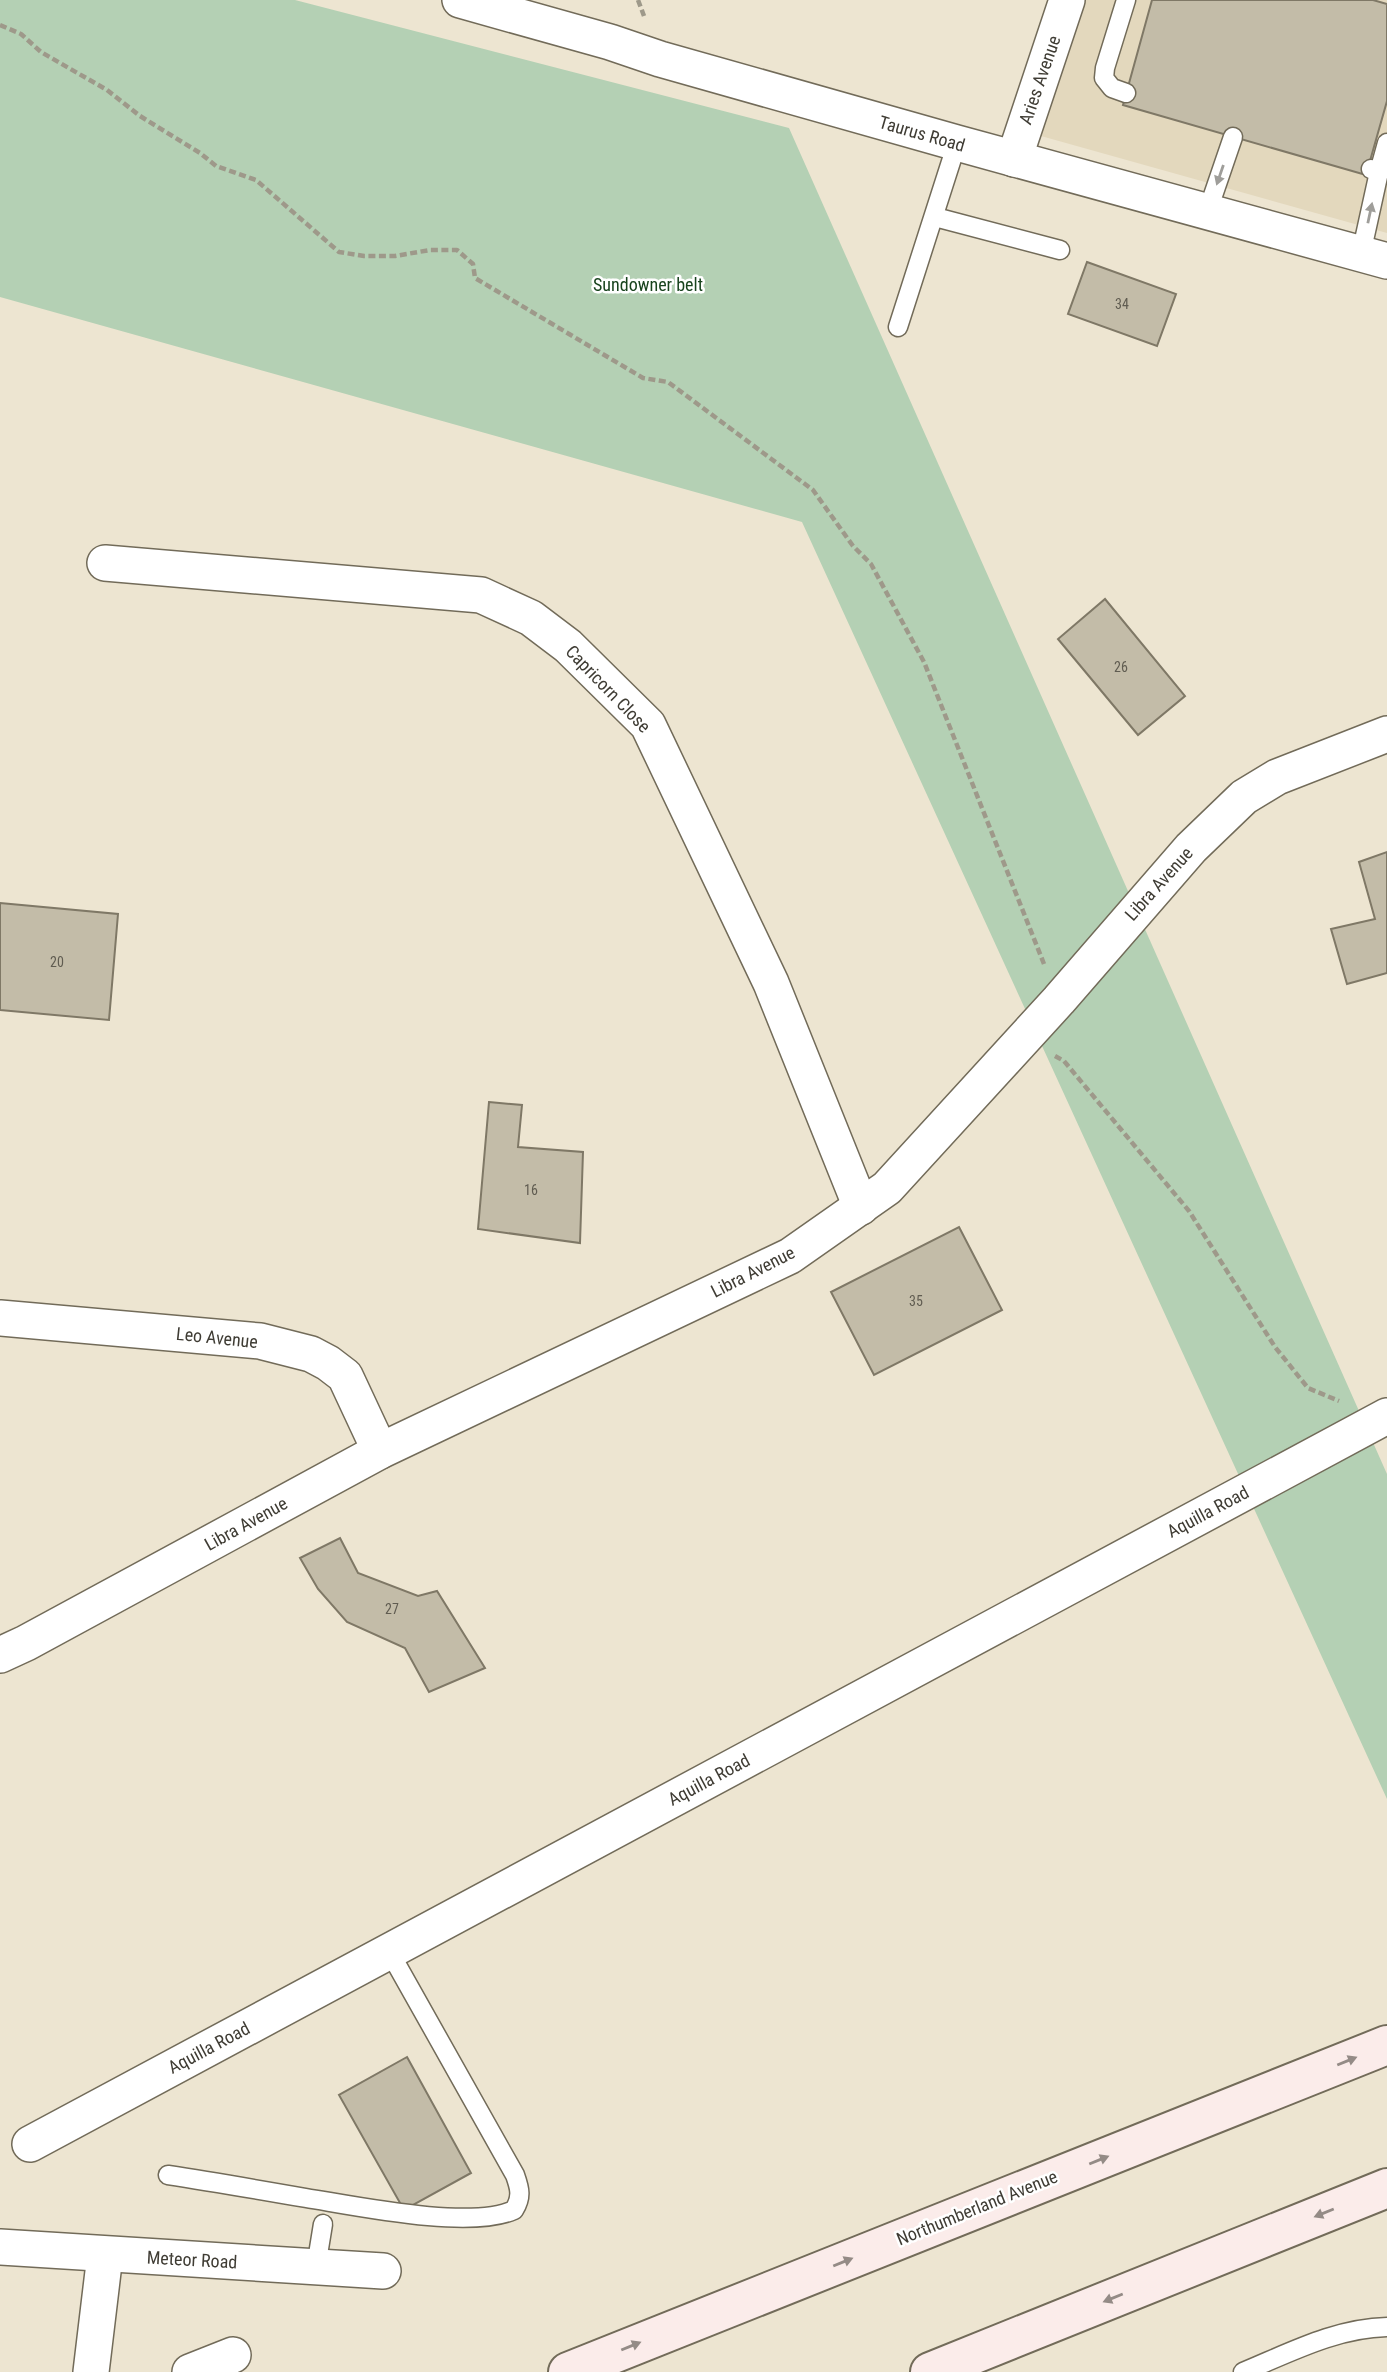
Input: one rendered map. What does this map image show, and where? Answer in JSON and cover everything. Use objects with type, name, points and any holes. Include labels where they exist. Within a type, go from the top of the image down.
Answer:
[{"type":"main road","name":"Northumberland Avenue","points":[[568,2372],[1387,2045]]},
{"type":"main road","points":[[930,2372],[1387,2188]]},
{"type":"street","name":"Taurus Road","points":[[460,0],[610,42],[660,60],[1374,257]]},
{"type":"street","name":"Aries Avenue","points":[[1014,159],[1067,0]]},
{"type":"street","name":"Capricorn Close","points":[[105,563],[481,595],[531,618],[568,646],[648,726],[771,983],[861,1207]]},
{"type":"street","name":"Libra Avenue","points":[[0,1655],[380,1451],[790,1256],[887,1188],[1059,1000],[1191,848],[1244,797],[1277,777],[1387,734]]},
{"type":"street","name":"Leo Avenue","points":[[0,1318],[260,1341],[311,1354],[345,1376],[380,1451]]},
{"type":"street","name":"Aquilla Road","points":[[30,2144],[1385,1417]]},
{"type":"street","name":"Meteor Road","points":[[0,2248],[383,2271]]},
{"type":"street","points":[[91,2372],[105,2255]]},
{"type":"street","points":[[190,2372],[233,2355]]},
{"type":"lane","points":[[1126,0],[1104,78],[1112,88],[1126,93]]},
{"type":"lane","points":[[1207,213],[1233,137]]},
{"type":"lane","points":[[898,327],[957,143]]},
{"type":"lane","points":[[1374,257],[1374,170],[1387,143]]},
{"type":"lane","points":[[935,217],[1060,250]]},
{"type":"lane","points":[[169,2175],[426,2215],[486,2218],[514,2210],[519,2202],[520,2191],[515,2175],[389,1951]]},
{"type":"lane","points":[[316,2267],[323,2224]]},
{"type":"lane","points":[[1243,2372],[1324,2339],[1365,2328],[1387,2328]]},
{"type":"path","points":[[0,25],[21,34],[41,52],[107,90],[140,116],[216,166],[256,180],[339,252],[364,256],[395,256],[430,250],[457,250],[473,264],[475,278],[643,378],[668,382],[813,490],[853,546],[871,564],[924,662],[1059,1000]]},
{"type":"path","points":[[1022,1041],[1064,1061],[1180,1200],[1275,1347],[1308,1388],[1385,1417]]},
{"type":"shaded area","points":[[1056,0],[1387,0],[1387,233],[1016,129]]},
{"type":"green space","name":"Sundowner belt","points":[[0,0],[295,0],[789,128],[1387,1474],[1387,1799],[802,522],[0,297]]},
{"type":"building","points":[[1152,0],[1373,0],[1387,4],[1387,101],[1366,175],[1123,105]]},
{"type":"building","points":[[1087,262],[1176,294],[1157,346],[1068,314]]},
{"type":"building","points":[[1105,599],[1185,696],[1138,735],[1058,639]]},
{"type":"building","points":[[1387,852],[1387,973],[1347,984],[1331,929],[1375,919],[1359,862]]},
{"type":"building","points":[[0,903],[118,914],[109,1020],[0,1010]]},
{"type":"building","points":[[489,1102],[522,1105],[518,1147],[583,1152],[580,1243],[478,1229]]},
{"type":"building","points":[[959,1227],[1002,1310],[874,1375],[831,1292]]},
{"type":"building","points":[[340,1538],[358,1573],[418,1596],[437,1591],[485,1668],[429,1692],[405,1648],[347,1622],[318,1589],[300,1558]]},
{"type":"building","points":[[407,2057],[471,2173],[404,2210],[339,2095]]}]
